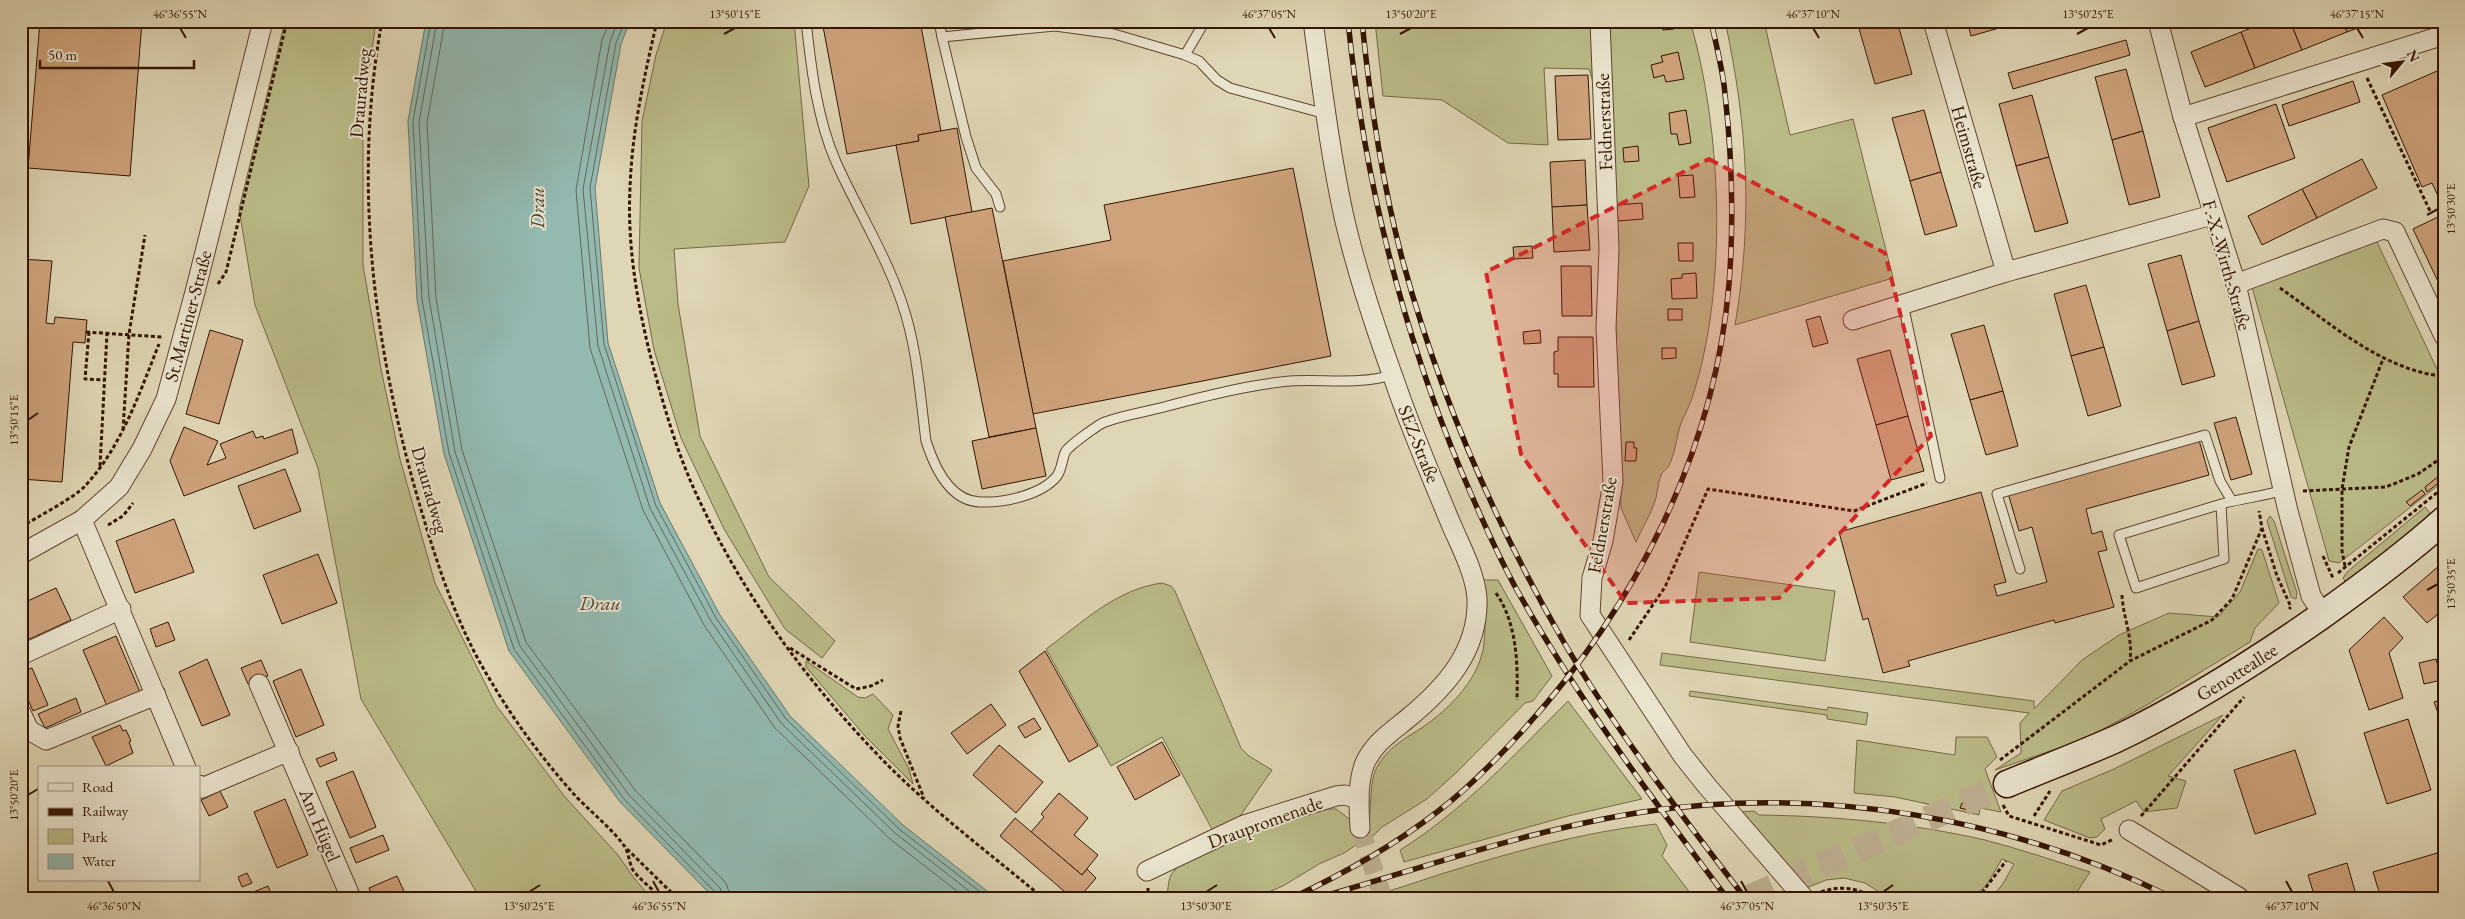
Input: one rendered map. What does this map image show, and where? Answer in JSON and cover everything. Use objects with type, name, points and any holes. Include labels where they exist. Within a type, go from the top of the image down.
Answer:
[{"type":"main road","name":"Genotteallee","points":[[2001,783],[2116,738],[2203,693],[2264,657],[2420,542],[2444,520]]},
{"type":"street","name":"St.Martiner-Straße","points":[[21,554],[82,520],[119,487],[142,449],[166,398],[195,292],[263,21]]},
{"type":"street","name":"SEZ-Straße","points":[[1313,21],[1326,114],[1344,216],[1366,300],[1392,375],[1473,578],[1477,598],[1476,617],[1463,659],[1443,688],[1384,737],[1374,748],[1363,768],[1359,798],[1360,828]]},
{"type":"street","name":"Feldnerstraße","points":[[1600,21],[1609,249],[1606,328],[1613,482],[1603,541],[1592,578],[1590,615],[1618,654],[1660,722],[1706,786],[1809,896]]},
{"type":"street","name":"Heimstraße","points":[[1933,21],[2006,272]]},
{"type":"street","name":"F.-X.-Wirth-Straße","points":[[2158,21],[2183,117],[2212,215],[2236,284],[2288,511],[2312,596],[2323,614]]},
{"type":"street","points":[[2183,117],[2444,35]]},
{"type":"street","points":[[1853,320],[2006,272],[2212,215]]},
{"type":"street","points":[[2236,284],[2262,276],[2383,229],[2395,232],[2444,336]]},
{"type":"street","points":[[82,520],[121,609],[185,766]]},
{"type":"street","points":[[21,655],[121,609]]},
{"type":"street","name":"Am Hügel","points":[[260,684],[351,898]]},
{"type":"street","points":[[21,714],[28,730],[46,740],[156,695]]},
{"type":"street","points":[[200,786],[202,788],[289,751]]},
{"type":"street","name":"Draupromenade","points":[[1147,871],[1244,825],[1336,796],[1345,795],[1359,798]]},
{"type":"street","points":[[2129,830],[2240,898]]},
{"type":"lane","points":[[806,21],[809,53],[823,122],[835,160],[885,262],[902,304],[910,333],[926,441],[931,457],[944,479],[960,495],[978,502],[998,501],[1044,488],[1061,470],[1066,452],[1103,422],[1204,397],[1268,384],[1292,381],[1364,381],[1392,375]]},
{"type":"lane","points":[[939,21],[966,138],[976,168],[996,194],[1000,208]]},
{"type":"lane","points":[[1185,55],[1205,21]]},
{"type":"lane","points":[[942,37],[1056,26],[1114,34],[1199,61],[1217,80],[1230,88],[1326,114]]},
{"type":"lane","points":[[1903,304],[1940,478]]},
{"type":"lane","points":[[2020,569],[1997,494],[2205,435],[2220,481],[2232,502]]},
{"type":"lane","points":[[2221,505],[2224,559],[2136,588],[2119,535],[2221,505],[2232,502],[2257,498],[2284,490]]},
{"type":"path","name":"Drauradweg","points":[[382,21],[376,52],[370,122],[368,194],[372,267],[385,363],[407,462],[433,551],[460,621],[491,682],[544,759],[625,848],[634,870],[660,898]]},
{"type":"path","points":[[657,21],[635,114],[629,189],[632,260],[643,327],[679,452],[702,507],[760,609],[838,712],[877,755],[926,801],[1044,898]]},
{"type":"path","points":[[2362,62],[2372,92],[2430,210]]},
{"type":"path","points":[[123,432],[129,334],[145,235]]},
{"type":"path","points":[[2262,276],[2383,359],[2424,374],[2440,376]]},
{"type":"path","points":[[21,527],[84,487],[100,467],[123,432],[163,331]]},
{"type":"path","points":[[104,380],[85,379],[88,332],[162,336]]},
{"type":"path","points":[[100,467],[107,333]]},
{"type":"path","points":[[2345,566],[2342,550],[2342,489],[2349,447],[2383,359]]},
{"type":"path","points":[[2284,490],[2316,492],[2386,487],[2418,474],[2444,456]]},
{"type":"path","points":[[1618,654],[1665,587],[1708,489],[1854,511],[1940,478]]},
{"type":"path","points":[[2332,578],[2444,487]]},
{"type":"path","points":[[2257,498],[2262,528],[2277,576],[2291,607],[2287,612]]},
{"type":"path","points":[[2244,697],[2129,830],[2101,845],[2009,816],[2001,783],[2130,661],[2212,620],[2232,599],[2262,528]]},
{"type":"path","points":[[1473,578],[1494,589],[1510,624],[1517,659],[1517,700]]},
{"type":"path","points":[[2120,585],[2122,610],[2129,630],[2130,661]]},
{"type":"path","points":[[788,647],[856,689],[871,686],[883,680]]},
{"type":"path","points":[[901,711],[898,730],[900,738],[926,801]]},
{"type":"path","points":[[625,848],[677,898]]},
{"type":"path","points":[[1978,898],[2006,861]]},
{"type":"path","points":[[1809,896],[1835,887],[1849,888],[1875,898]]},
{"type":"highlighted area","points":[[1709,159],[1885,253],[1931,436],[1779,598],[1626,603],[1521,454],[1486,272]]},
{"type":"green space","points":[[285,21],[376,21],[363,114],[363,265],[381,369],[400,459],[435,583],[496,705],[565,797],[618,855],[651,898],[480,898],[361,699],[318,468],[255,305],[239,209]]},
{"type":"green space","points":[[667,21],[794,21],[809,186],[785,242],[674,249],[678,304],[700,436],[769,577],[835,641],[822,658],[785,629],[724,529],[681,438],[654,350],[639,268],[642,121],[656,55]]},
{"type":"green space","points":[[1375,21],[1690,21],[1701,64],[1709,110],[1714,159],[1717,208],[1716,258],[1712,306],[1704,352],[1693,395],[1681,423],[1671,462],[1661,475],[1655,501],[1636,542],[1621,508],[1615,296],[1594,85],[1589,69],[1544,68],[1548,145],[1508,143],[1442,100],[1383,96]]},
{"type":"green space","points":[[1725,21],[1764,21],[1790,135],[1853,119],[1893,278],[1735,325],[1744,248],[1745,173],[1739,98]]},
{"type":"green space","points":[[2376,240],[2444,384],[2444,481],[2339,563],[2329,561],[2252,287]]},
{"type":"green space","points":[[2425,507],[2430,513],[2415,531],[2346,583],[2343,578],[2347,572]]},
{"type":"green space","points":[[2270,516],[2274,521],[2297,593],[2296,599],[2291,597],[2267,521]]},
{"type":"green space","points":[[2258,549],[2262,550],[2279,603],[2255,628],[2250,642],[2145,706],[2085,739],[1995,770],[2021,753],[2020,723],[2029,713],[1660,665],[1662,653],[2034,701],[2034,709],[2082,660],[2119,635],[2169,613],[2218,617],[2240,592]]},
{"type":"green space","points":[[1699,572],[1835,591],[1825,661],[1690,642]]},
{"type":"green space","points":[[1483,580],[1498,580],[1552,676],[1533,701],[1525,703],[1457,772],[1427,799],[1382,827],[1370,839],[1319,864],[1283,886],[1254,898],[1167,898],[1171,874],[1184,862],[1243,835],[1322,809],[1336,809],[1352,821],[1369,820],[1374,773],[1381,760],[1397,744],[1423,727],[1452,703],[1468,684],[1474,673],[1483,650],[1485,633]]},
{"type":"green space","points":[[1162,583],[1171,586],[1175,591],[1241,748],[1249,756],[1272,770],[1238,819],[1213,831],[1162,737],[1111,766],[1046,649],[1100,608],[1130,592],[1145,586]]},
{"type":"green space","points":[[806,661],[858,697],[865,698],[873,694],[893,715],[888,729],[909,769],[913,784],[864,735],[806,667]]},
{"type":"green space","points":[[1690,691],[1827,710],[1828,707],[1868,713],[1866,725],[1827,719],[1827,715],[1689,696]]},
{"type":"green space","points":[[1568,701],[1642,799],[1568,816],[1404,862],[1400,850],[1446,817],[1467,799]]},
{"type":"green space","points":[[2223,715],[2168,776],[2186,781],[2177,808],[2144,812],[2136,801],[2101,819],[2105,829],[2097,837],[2090,838],[2044,820],[2062,791],[2114,769]]},
{"type":"green space","points":[[1956,737],[1987,737],[1997,757],[1985,769],[2001,812],[1980,808],[1979,815],[1895,797],[1854,793],[1857,740],[1955,755]]},
{"type":"green space","points":[[1754,811],[1759,815],[1872,821],[1957,834],[2024,851],[2090,872],[2073,898],[2048,898],[2040,893],[2036,898],[1992,898],[2014,864],[2002,859],[1986,886],[1970,898],[1889,898],[1865,883],[1844,878],[1826,880],[1804,889],[1738,812]]},
{"type":"green space","points":[[1656,824],[1667,845],[1662,856],[1694,898],[1365,898],[1546,844],[1601,832]]},
{"type":"water","name":"Drau","points":[[426,21],[630,21],[621,44],[595,188],[608,343],[660,503],[720,615],[790,716],[903,825],[996,898],[714,898],[620,802],[509,651],[444,454],[417,300],[408,121]]},
{"type":"building","points":[[40,21],[142,21],[130,176],[28,168]]},
{"type":"building","points":[[822,21],[920,21],[941,131],[918,135],[919,141],[847,154]]},
{"type":"building","points":[[1662,21],[1673,21],[1674,29],[1663,30]]},
{"type":"building","points":[[1857,21],[1871,21],[1858,25]]},
{"type":"building","points":[[1871,21],[1897,21],[1912,74],[1875,84],[1858,25]]},
{"type":"building","points":[[1967,21],[2024,21],[1971,36]]},
{"type":"building","points":[[2269,21],[2290,21],[2302,50],[2255,68],[2241,32]]},
{"type":"building","points":[[2290,21],[2343,21],[2347,32],[2302,50]]},
{"type":"building","points":[[2343,21],[2376,21],[2347,32]]},
{"type":"building","points":[[2241,32],[2255,68],[2205,87],[2191,52]]},
{"type":"building","points":[[2126,40],[2130,55],[2013,89],[2008,73]]},
{"type":"building","points":[[1678,52],[1684,79],[1666,82],[1664,75],[1654,78],[1651,65],[1663,62],[1661,56]]},
{"type":"building","points":[[2444,68],[2444,196],[2439,198],[2432,183],[2422,187],[2382,95]]},
{"type":"building","points":[[2126,69],[2143,131],[2112,140],[2095,77]]},
{"type":"building","points":[[1588,75],[1591,139],[1558,140],[1555,76]]},
{"type":"building","points":[[2353,81],[2360,102],[2289,126],[2282,105]]},
{"type":"building","points":[[2032,95],[2049,157],[2016,166],[1999,104]]},
{"type":"building","points":[[2276,104],[2295,158],[2227,182],[2208,128]]},
{"type":"building","points":[[1686,110],[1691,143],[1679,145],[1677,134],[1671,134],[1669,113]]},
{"type":"building","points":[[1924,110],[1941,172],[1910,181],[1892,118]]},
{"type":"building","points":[[957,128],[972,212],[911,224],[896,145],[919,141],[918,135]]},
{"type":"building","points":[[2143,131],[2160,197],[2129,205],[2112,140]]},
{"type":"building","points":[[1638,146],[1639,161],[1624,162],[1623,148]]},
{"type":"building","points":[[2049,157],[2068,223],[2035,232],[2016,166]]},
{"type":"building","points":[[2362,159],[2377,188],[2317,218],[2302,189]]},
{"type":"building","points":[[1585,160],[1587,205],[1552,207],[1550,162]]},
{"type":"building","points":[[1293,168],[1331,356],[1033,414],[1003,261],[1111,240],[1104,205]]},
{"type":"building","points":[[1941,172],[1957,226],[1925,235],[1910,181]]},
{"type":"building","points":[[1693,175],[1695,197],[1680,198],[1678,176]]},
{"type":"building","points":[[2302,189],[2317,218],[2262,245],[2248,216]]},
{"type":"building","points":[[1642,203],[1643,219],[1618,221],[1617,205]]},
{"type":"building","points":[[1587,205],[1590,250],[1554,252],[1552,207]]},
{"type":"building","points":[[992,208],[1036,428],[989,437],[945,217]]},
{"type":"building","points":[[2444,214],[2444,294],[2413,229]]},
{"type":"building","points":[[1678,243],[1693,243],[1693,261],[1679,261]]},
{"type":"building","points":[[1532,246],[1533,258],[1514,259],[1513,247]]},
{"type":"building","points":[[2181,255],[2199,321],[2167,331],[2148,264]]},
{"type":"building","points":[[21,259],[52,261],[46,323],[54,324],[55,317],[87,320],[85,343],[73,342],[62,482],[21,479]]},
{"type":"building","points":[[1561,266],[1591,266],[1592,316],[1562,316]]},
{"type":"building","points":[[1696,273],[1697,298],[1672,299],[1671,279],[1682,278],[1682,274]]},
{"type":"building","points":[[2086,285],[2104,347],[2071,356],[2054,294]]},
{"type":"building","points":[[1668,309],[1682,309],[1682,320],[1668,320]]},
{"type":"building","points":[[1820,316],[1828,343],[1813,347],[1806,320]]},
{"type":"building","points":[[2199,321],[2215,376],[2182,385],[2167,331]]},
{"type":"building","points":[[1984,325],[2003,391],[1970,400],[1951,334]]},
{"type":"building","points":[[210,330],[243,340],[219,424],[186,414]]},
{"type":"building","points":[[1540,330],[1541,343],[1524,344],[1523,332]]},
{"type":"building","points":[[1558,337],[1593,337],[1594,387],[1558,387],[1558,374],[1554,374],[1554,352],[1558,351]]},
{"type":"building","points":[[2104,347],[2121,406],[2088,416],[2071,356]]},
{"type":"building","points":[[1662,348],[1676,348],[1676,358],[1662,359]]},
{"type":"building","points":[[1890,350],[1908,416],[1876,425],[1857,359]]},
{"type":"building","points":[[2003,391],[2018,446],[1986,455],[1970,400]]},
{"type":"building","points":[[1908,416],[1924,471],[1891,480],[1876,425]]},
{"type":"building","points":[[2236,417],[2252,474],[2231,480],[2214,423]]},
{"type":"building","points":[[184,427],[218,441],[207,465],[226,458],[220,444],[253,431],[256,438],[263,436],[264,439],[292,429],[298,453],[184,496],[170,461]]},
{"type":"building","points":[[1036,428],[1046,476],[982,489],[972,441]]},
{"type":"building","points":[[2199,440],[2209,475],[2086,509],[2092,534],[2102,531],[2107,550],[2098,552],[2114,607],[2055,623],[2054,620],[1908,661],[1910,666],[1883,673],[1868,618],[1863,620],[1839,532],[1981,492],[2006,582],[1994,585],[1997,596],[2047,582],[2032,527],[2019,531],[2008,493]]},
{"type":"building","points":[[1626,442],[1634,442],[1634,448],[1637,448],[1636,461],[1625,461]]},
{"type":"building","points":[[285,469],[301,511],[254,529],[238,486]]},
{"type":"building","points":[[2439,476],[2442,480],[2427,492],[2425,487]]},
{"type":"building","points":[[2422,490],[2425,494],[2410,506],[2406,502]]},
{"type":"building","points":[[174,519],[194,572],[135,593],[116,541]]},
{"type":"building","points":[[318,554],[337,603],[282,624],[263,575]]},
{"type":"building","points":[[2441,564],[2444,566],[2444,609],[2427,623],[2403,597]]},
{"type":"building","points":[[56,588],[71,620],[21,643],[21,604]]},
{"type":"building","points":[[2384,617],[2403,638],[2389,653],[2403,698],[2369,710],[2349,650]]},
{"type":"building","points":[[168,622],[175,640],[156,647],[150,629]]},
{"type":"building","points":[[116,636],[140,692],[107,706],[83,650]]},
{"type":"building","points":[[1045,651],[1098,746],[1069,762],[1019,671]]},
{"type":"building","points":[[207,659],[230,715],[202,726],[179,672]]},
{"type":"building","points":[[2436,659],[2442,680],[2424,684],[2419,663]]},
{"type":"building","points":[[261,660],[268,676],[248,684],[241,668]]},
{"type":"building","points":[[32,668],[48,705],[33,711],[21,684],[21,672]]},
{"type":"building","points":[[301,669],[324,725],[296,737],[273,681]]},
{"type":"building","points":[[76,698],[81,712],[45,728],[38,714]]},
{"type":"building","points":[[2444,699],[2444,729],[2434,702]]},
{"type":"building","points":[[991,704],[1006,725],[967,754],[951,733]]},
{"type":"building","points":[[1034,718],[1041,729],[1025,738],[1018,727]]},
{"type":"building","points":[[2408,719],[2431,790],[2387,804],[2364,733]]},
{"type":"building","points":[[120,725],[123,731],[126,730],[131,741],[129,742],[133,753],[106,766],[92,737]]},
{"type":"building","points":[[1162,742],[1180,775],[1135,800],[1117,767]]},
{"type":"building","points":[[999,745],[1043,782],[1016,813],[973,775]]},
{"type":"building","points":[[2295,750],[2316,814],[2255,834],[2234,770]]},
{"type":"building","points":[[334,752],[337,760],[320,767],[316,759]]},
{"type":"building","points":[[353,771],[376,827],[350,838],[326,782]]},
{"type":"building","points":[[220,791],[228,807],[209,816],[201,800]]},
{"type":"building","points":[[1059,793],[1088,818],[1074,835],[1098,855],[1082,875],[1031,832],[1044,817],[1041,814]]},
{"type":"building","points":[[285,799],[308,855],[277,868],[254,812]]},
{"type":"building","points":[[1962,803],[1973,805],[1972,811],[1960,808]]},
{"type":"building","points":[[1015,818],[1082,875],[1087,869],[1096,878],[1079,898],[1072,898],[1000,836]]},
{"type":"building","points":[[383,835],[389,850],[356,863],[350,848]]},
{"type":"building","points":[[2444,851],[2444,898],[2381,898],[2373,872]]},
{"type":"building","points":[[2347,863],[2357,898],[2315,898],[2308,875]]},
{"type":"building","points":[[247,873],[252,883],[242,887],[238,877]]},
{"type":"building","points":[[397,876],[407,898],[373,898],[369,888]]},
{"type":"building","points":[[268,886],[272,896],[253,898],[251,893]]},
{"type":"tunnel","points":[[1749,898],[2007,784]]},
{"type":"tunnel","points":[[1360,828],[1383,898]]},
{"type":"railway","points":[[1348,21],[1364,137],[1388,252],[1403,308],[1421,363],[1440,418],[1468,488],[1510,578],[1541,632],[1617,748],[1727,898]]},
{"type":"railway","points":[[1362,21],[1378,142],[1403,262],[1433,360],[1470,455],[1537,594],[1582,673],[1649,771],[1745,898]]},
{"type":"railway","points":[[1292,898],[1330,879],[1403,837],[1449,803],[1494,761],[1525,728],[1565,680],[1602,630],[1635,577],[1663,522],[1688,465],[1707,407],[1721,346],[1729,284],[1732,213],[1729,141],[1723,76],[1711,21]]},
{"type":"railway","points":[[1318,898],[1479,850],[1602,819],[1643,812],[1711,805],[1779,803],[1847,806],[1914,815],[1981,829],[2047,847],[2111,870],[2173,898]]}]
